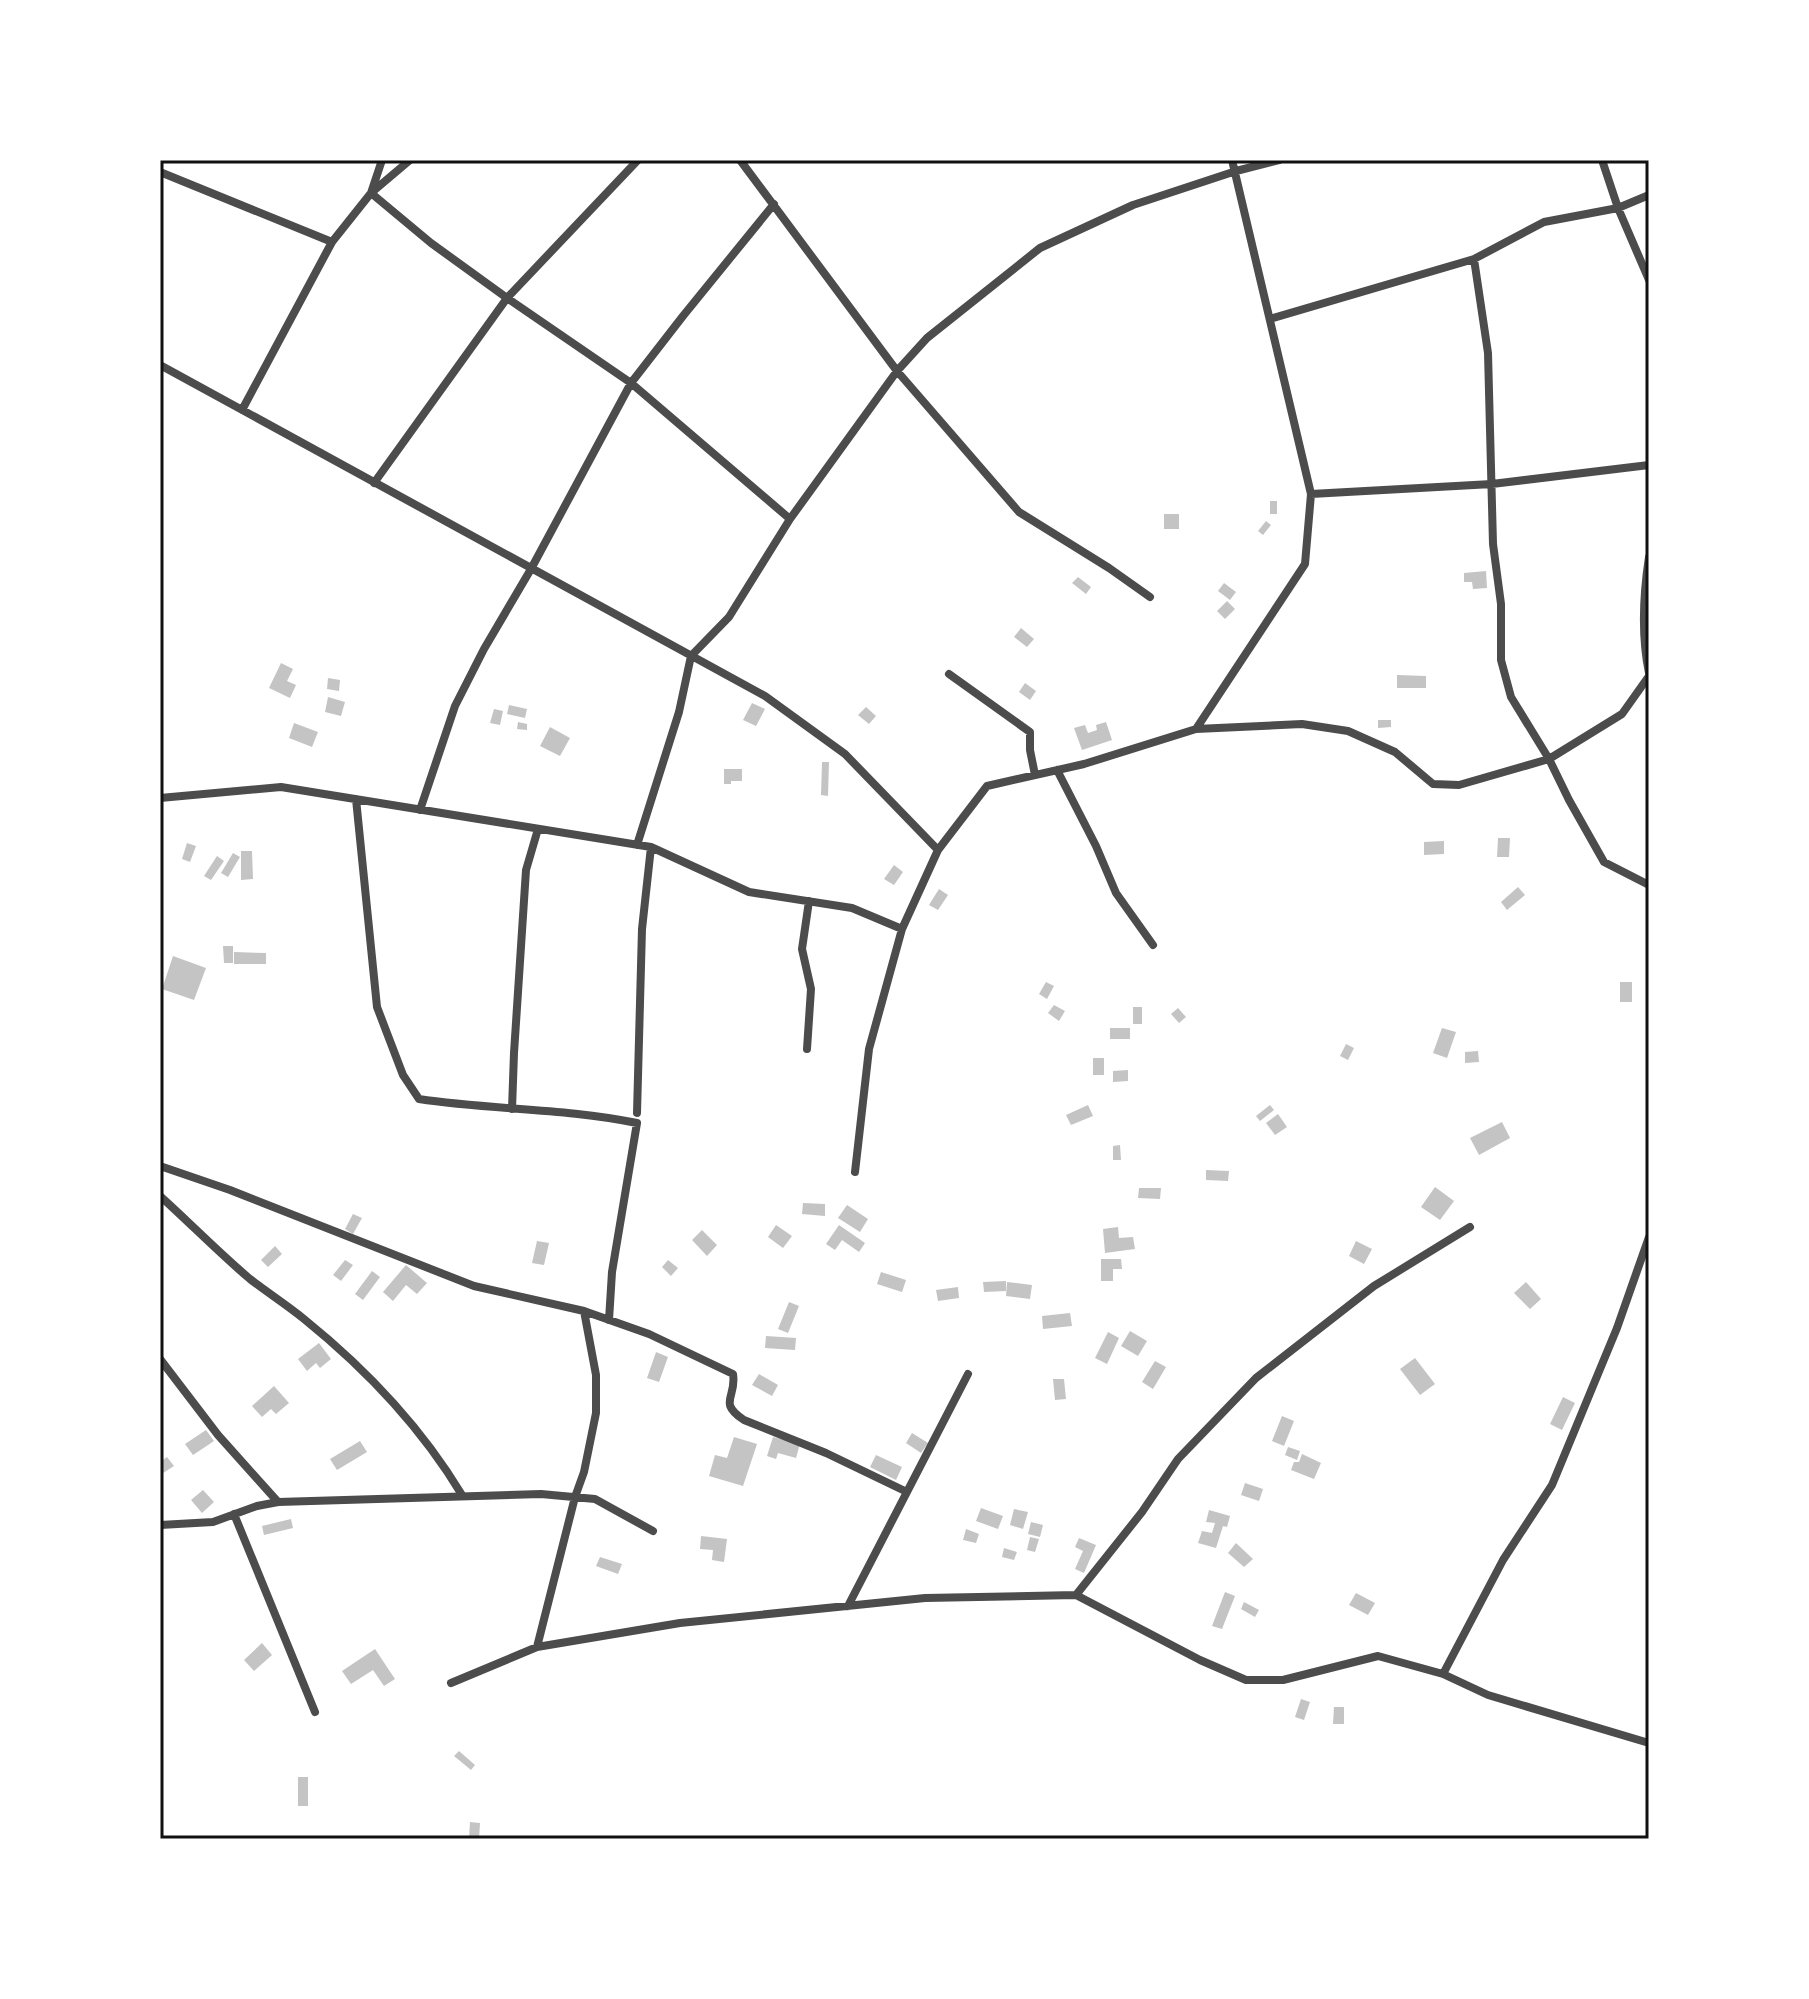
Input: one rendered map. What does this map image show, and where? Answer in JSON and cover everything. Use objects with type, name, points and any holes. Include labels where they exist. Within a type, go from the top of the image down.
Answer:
[{"type":"street","points":[[371,193],[382,160]]},
{"type":"street","points":[[242,410],[332,242],[371,193],[410,160]]},
{"type":"street","points":[[374,483],[507,298],[638,160]]},
{"type":"street","points":[[740,160],[897,371],[1019,512],[1150,597]]},
{"type":"street","points":[[1196,729],[1305,564],[1311,494],[1232,160]]},
{"type":"street","points":[[637,845],[679,712],[691,656],[729,617],[790,519],[897,371],[927,338],[1040,248],[1133,205],[1279,160]]},
{"type":"street","points":[[1602,160],[1618,208],[1649,280]]},
{"type":"street","points":[[160,172],[332,242]]},
{"type":"street","points":[[371,193],[431,243],[631,383],[790,519]]},
{"type":"street","points":[[1270,319],[1474,259],[1544,222],[1618,208],[1649,195]]},
{"type":"street","points":[[420,810],[455,706],[631,383],[774,204]]},
{"type":"street","points":[[1474,259],[1488,353],[1493,544],[1501,604],[1501,660],[1511,697],[1549,759],[1604,862],[1649,885]]},
{"type":"street","points":[[160,365],[765,696],[845,754],[938,850]]},
{"type":"street","points":[[1311,494],[1492,484],[1649,465]]},
{"type":"street","points":[[855,1172],[869,1049],[902,929],[938,850],[987,786],[1084,764],[1196,729],[1302,724],[1348,731],[1395,752],[1433,784],[1459,785],[1549,759],[1622,714],[1649,674],[1644,649],[1643,591],[1649,557]]},
{"type":"street","points":[[949,674],[1030,732],[1035,775]]},
{"type":"street","points":[[1057,770],[1116,893],[1153,945]]},
{"type":"street","points":[[160,798],[281,787],[651,847],[749,892],[852,908],[902,929]]},
{"type":"street","points":[[356,799],[377,1007],[403,1075],[419,1099],[606,1117],[637,1123],[612,1272],[609,1320]]},
{"type":"street","points":[[512,1109],[526,870],[538,829]]},
{"type":"street","points":[[637,1113],[642,929],[651,847]]},
{"type":"street","points":[[807,1049],[811,989],[802,949],[809,901]]},
{"type":"street","points":[[160,1166],[230,1190],[474,1286],[584,1311],[649,1334],[733,1374],[735,1387],[729,1405],[732,1412],[744,1420],[826,1453],[907,1492]]},
{"type":"street","points":[[161,1198],[249,1278],[304,1319],[364,1373],[405,1414],[462,1495]]},
{"type":"street","points":[[1076,1595],[1142,1512],[1178,1459],[1256,1378],[1374,1286],[1470,1227]]},
{"type":"street","points":[[1443,1674],[1503,1560],[1552,1485],[1617,1328],[1649,1237]]},
{"type":"street","points":[[537,1647],[584,1472],[596,1413],[596,1375],[584,1311]]},
{"type":"street","points":[[160,1359],[218,1435],[278,1502]]},
{"type":"street","points":[[848,1606],[968,1374]]},
{"type":"street","points":[[160,1525],[213,1522],[278,1502],[541,1494],[595,1499],[653,1531]]},
{"type":"street","points":[[234,1514],[315,1712]]},
{"type":"street","points":[[451,1683],[537,1647],[680,1623],[925,1598],[1076,1595],[1200,1660],[1246,1680],[1283,1680],[1378,1656],[1443,1674],[1488,1695],[1649,1743]]},
{"type":"building","points":[[1270,501],[1277,501],[1277,514],[1270,514]]},
{"type":"building","points":[[1164,514],[1179,514],[1179,529],[1164,529]]},
{"type":"building","points":[[1266,521],[1271,525],[1263,535],[1258,531]]},
{"type":"building","points":[[1486,571],[1487,588],[1473,589],[1472,582],[1464,582],[1464,573]]},
{"type":"building","points":[[1078,577],[1091,587],[1086,594],[1072,583]]},
{"type":"building","points":[[1224,583],[1236,592],[1230,600],[1218,591]]},
{"type":"building","points":[[1227,601],[1235,609],[1225,619],[1217,611]]},
{"type":"building","points":[[1021,628],[1034,639],[1027,647],[1014,637]]},
{"type":"building","points":[[281,663],[293,669],[287,681],[296,685],[290,698],[269,688]]},
{"type":"building","points":[[1397,675],[1426,676],[1426,688],[1397,688]]},
{"type":"building","points":[[328,678],[340,680],[339,691],[327,689]]},
{"type":"building","points":[[1025,683],[1036,691],[1030,700],[1019,692]]},
{"type":"building","points":[[328,697],[345,702],[341,716],[325,712]]},
{"type":"building","points":[[752,703],[765,709],[756,726],[743,720]]},
{"type":"building","points":[[509,705],[527,709],[525,718],[507,714]]},
{"type":"building","points":[[866,707],[876,716],[869,724],[858,715]]},
{"type":"building","points":[[494,709],[503,711],[500,725],[490,723]]},
{"type":"building","points":[[1378,720],[1391,720],[1391,727],[1378,728]]},
{"type":"building","points":[[518,722],[527,724],[527,730],[517,729]]},
{"type":"building","points":[[1106,722],[1112,740],[1082,750],[1074,728],[1085,725],[1088,733],[1097,730],[1096,725]]},
{"type":"building","points":[[294,723],[318,732],[312,747],[289,738]]},
{"type":"building","points":[[550,727],[570,738],[560,756],[540,746]]},
{"type":"building","points":[[822,762],[829,762],[828,796],[821,795]]},
{"type":"building","points":[[724,769],[742,769],[742,781],[724,784]]},
{"type":"building","points":[[1498,838],[1510,838],[1509,857],[1497,857]]},
{"type":"building","points":[[1444,841],[1444,854],[1424,855],[1424,842]]},
{"type":"building","points":[[187,843],[196,846],[190,862],[182,859]]},
{"type":"building","points":[[241,851],[252,851],[253,879],[241,880]]},
{"type":"building","points":[[233,853],[240,857],[228,877],[221,873]]},
{"type":"building","points":[[217,856],[224,861],[211,880],[204,876]]},
{"type":"building","points":[[894,865],[903,872],[894,885],[884,879]]},
{"type":"building","points":[[1518,887],[1525,895],[1507,910],[1501,902]]},
{"type":"building","points":[[939,889],[948,895],[938,910],[929,905]]},
{"type":"building","points":[[223,946],[233,946],[233,963],[224,963]]},
{"type":"building","points":[[234,952],[266,953],[266,964],[234,964]]},
{"type":"building","points":[[173,956],[206,968],[194,1000],[162,989]]},
{"type":"building","points":[[1046,982],[1054,986],[1047,999],[1039,994]]},
{"type":"building","points":[[1620,982],[1632,982],[1632,1002],[1620,1002]]},
{"type":"building","points":[[1054,1005],[1065,1011],[1059,1021],[1048,1013]]},
{"type":"building","points":[[1133,1007],[1142,1007],[1142,1024],[1133,1024]]},
{"type":"building","points":[[1178,1008],[1186,1017],[1179,1023],[1171,1014]]},
{"type":"building","points":[[1110,1028],[1130,1028],[1130,1039],[1110,1039]]},
{"type":"building","points":[[1442,1028],[1456,1032],[1447,1058],[1433,1053]]},
{"type":"building","points":[[1346,1044],[1354,1048],[1348,1060],[1340,1056]]},
{"type":"building","points":[[1478,1051],[1479,1062],[1465,1063],[1465,1052]]},
{"type":"building","points":[[1093,1058],[1104,1058],[1104,1075],[1093,1075]]},
{"type":"building","points":[[1128,1070],[1128,1081],[1113,1082],[1113,1071]]},
{"type":"building","points":[[1088,1105],[1093,1116],[1071,1125],[1066,1115]]},
{"type":"building","points":[[1270,1105],[1274,1110],[1260,1121],[1256,1116]]},
{"type":"building","points":[[1278,1114],[1287,1127],[1275,1135],[1266,1123]]},
{"type":"building","points":[[1502,1122],[1510,1138],[1479,1155],[1470,1138]]},
{"type":"building","points":[[1120,1145],[1121,1160],[1113,1160],[1113,1146]]},
{"type":"building","points":[[1206,1170],[1229,1171],[1228,1181],[1206,1180]]},
{"type":"building","points":[[1435,1187],[1454,1201],[1440,1220],[1421,1207]]},
{"type":"building","points":[[1139,1188],[1161,1188],[1160,1199],[1138,1198]]},
{"type":"building","points":[[803,1203],[825,1204],[825,1216],[802,1214]]},
{"type":"building","points":[[847,1205],[868,1219],[860,1232],[838,1218]]},
{"type":"building","points":[[353,1214],[362,1218],[353,1234],[345,1229]]},
{"type":"building","points":[[776,1225],[792,1236],[783,1248],[768,1237]]},
{"type":"building","points":[[839,1225],[865,1243],[859,1252],[842,1240],[835,1250],[826,1244]]},
{"type":"building","points":[[1118,1227],[1119,1238],[1133,1237],[1135,1249],[1105,1253],[1103,1229]]},
{"type":"building","points":[[702,1230],[717,1245],[707,1256],[692,1240]]},
{"type":"building","points":[[537,1241],[549,1243],[544,1265],[532,1263]]},
{"type":"building","points":[[1356,1241],[1372,1249],[1364,1264],[1349,1256]]},
{"type":"building","points":[[275,1246],[282,1254],[268,1267],[261,1260]]},
{"type":"building","points":[[1101,1259],[1121,1259],[1122,1269],[1113,1269],[1113,1281],[1101,1281]]},
{"type":"building","points":[[345,1260],[353,1265],[341,1281],[333,1275]]},
{"type":"building","points":[[668,1260],[678,1268],[671,1276],[662,1267]]},
{"type":"building","points":[[406,1265],[427,1283],[417,1294],[406,1285],[393,1301],[383,1292]]},
{"type":"building","points":[[372,1271],[380,1277],[363,1300],[355,1294]]},
{"type":"building","points":[[881,1272],[906,1280],[902,1292],[877,1284]]},
{"type":"building","points":[[1006,1281],[1006,1291],[984,1292],[983,1282]]},
{"type":"building","points":[[1007,1282],[1032,1285],[1030,1299],[1006,1296]]},
{"type":"building","points":[[1526,1282],[1541,1299],[1530,1309],[1514,1293]]},
{"type":"building","points":[[958,1287],[959,1298],[938,1301],[936,1290]]},
{"type":"building","points":[[789,1302],[799,1306],[788,1333],[778,1329]]},
{"type":"building","points":[[1070,1313],[1072,1326],[1043,1329],[1042,1316]]},
{"type":"building","points":[[1130,1331],[1147,1341],[1138,1356],[1121,1346]]},
{"type":"building","points":[[1108,1332],[1119,1338],[1107,1364],[1095,1358]]},
{"type":"building","points":[[766,1336],[796,1338],[795,1350],[765,1348]]},
{"type":"building","points":[[319,1343],[331,1359],[320,1368],[316,1363],[307,1371],[298,1359]]},
{"type":"building","points":[[656,1352],[668,1357],[659,1382],[647,1378]]},
{"type":"building","points":[[1415,1358],[1435,1384],[1420,1395],[1400,1369]]},
{"type":"building","points":[[1155,1361],[1166,1367],[1153,1389],[1142,1382]]},
{"type":"building","points":[[759,1374],[778,1385],[772,1396],[752,1385]]},
{"type":"building","points":[[1053,1379],[1064,1379],[1066,1399],[1055,1400]]},
{"type":"building","points":[[274,1386],[289,1403],[276,1414],[271,1409],[262,1417],[252,1406]]},
{"type":"building","points":[[1563,1397],[1575,1403],[1562,1430],[1550,1424]]},
{"type":"building","points":[[1282,1416],[1294,1421],[1284,1446],[1272,1441]]},
{"type":"building","points":[[206,1430],[214,1441],[193,1455],[185,1444]]},
{"type":"building","points":[[912,1433],[928,1443],[921,1453],[906,1443]]},
{"type":"building","points":[[734,1437],[757,1444],[743,1486],[709,1476],[715,1455],[727,1458]]},
{"type":"building","points":[[773,1437],[800,1444],[796,1458],[778,1453],[776,1459],[767,1456]]},
{"type":"building","points":[[360,1441],[367,1452],[337,1470],[330,1459]]},
{"type":"building","points":[[1288,1447],[1300,1451],[1297,1460],[1285,1455]]},
{"type":"building","points":[[1302,1454],[1321,1463],[1314,1479],[1291,1470]]},
{"type":"building","points":[[876,1455],[902,1467],[896,1480],[870,1467]]},
{"type":"building","points":[[167,1457],[174,1466],[160,1475],[160,1462]]},
{"type":"building","points":[[1245,1483],[1263,1489],[1259,1501],[1241,1495]]},
{"type":"building","points":[[203,1490],[214,1502],[202,1513],[191,1500]]},
{"type":"building","points":[[981,1508],[1003,1516],[998,1529],[976,1521]]},
{"type":"building","points":[[1014,1509],[1028,1512],[1023,1529],[1010,1525]]},
{"type":"building","points":[[1209,1510],[1230,1516],[1227,1527],[1223,1526],[1216,1548],[1198,1543],[1202,1531],[1212,1533],[1215,1523],[1206,1522]]},
{"type":"building","points":[[291,1519],[293,1528],[264,1535],[262,1526]]},
{"type":"building","points":[[1031,1522],[1043,1525],[1040,1537],[1028,1534]]},
{"type":"building","points":[[966,1529],[979,1534],[976,1543],[963,1540]]},
{"type":"building","points":[[701,1536],[727,1539],[724,1562],[712,1560],[713,1550],[700,1549]]},
{"type":"building","points":[[1030,1537],[1039,1539],[1035,1552],[1027,1550]]},
{"type":"building","points":[[1079,1538],[1096,1545],[1084,1573],[1075,1569],[1083,1551],[1075,1547]]},
{"type":"building","points":[[1236,1543],[1253,1559],[1244,1567],[1228,1553]]},
{"type":"building","points":[[1004,1548],[1017,1552],[1014,1560],[1002,1557]]},
{"type":"building","points":[[600,1557],[622,1564],[618,1574],[596,1566]]},
{"type":"building","points":[[1225,1592],[1235,1596],[1222,1629],[1212,1626]]},
{"type":"building","points":[[1356,1593],[1375,1603],[1368,1615],[1349,1605]]},
{"type":"building","points":[[1244,1602],[1259,1610],[1255,1617],[1241,1609]]},
{"type":"building","points":[[262,1643],[272,1655],[254,1671],[244,1660]]},
{"type":"building","points":[[375,1649],[395,1679],[384,1686],[373,1670],[351,1684],[342,1671]]},
{"type":"building","points":[[1301,1699],[1310,1702],[1304,1720],[1295,1717]]},
{"type":"building","points":[[1334,1707],[1344,1707],[1344,1724],[1333,1724]]},
{"type":"building","points":[[459,1751],[475,1765],[471,1770],[454,1756]]},
{"type":"building","points":[[298,1777],[308,1777],[308,1806],[298,1806]]},
{"type":"building","points":[[470,1822],[480,1823],[479,1839],[469,1839]]}]
